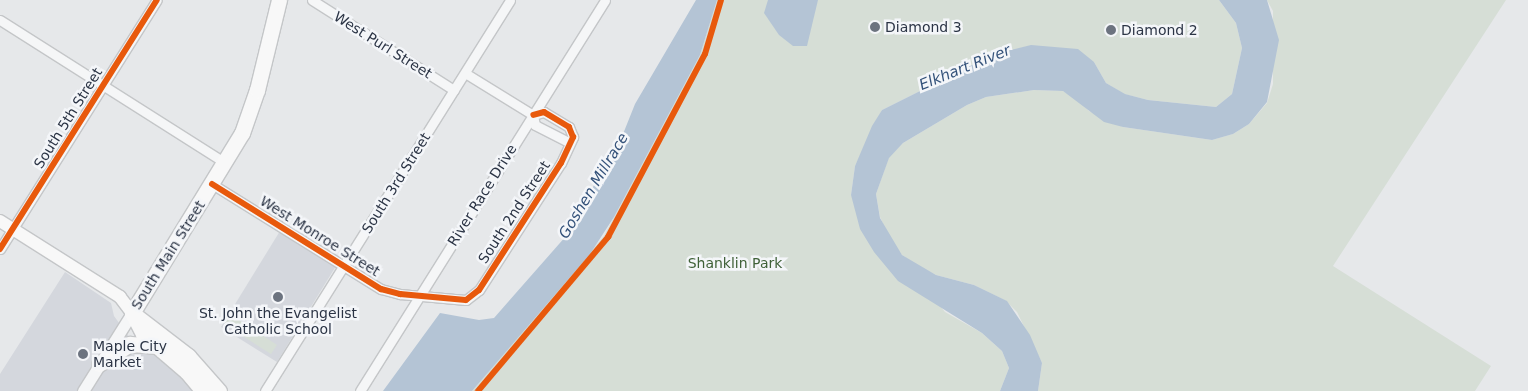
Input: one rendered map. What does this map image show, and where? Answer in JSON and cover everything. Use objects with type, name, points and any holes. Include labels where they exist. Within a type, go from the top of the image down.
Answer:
[{"type":"main road","name":"South Main Street","points":[[132,312],[225,163],[253,106],[279,0]]},
{"type":"main road","points":[[0,221],[120,297],[132,312],[143,334],[187,372],[203,391]]},
{"type":"main road","points":[[132,312],[188,356],[219,391]]},
{"type":"main road","points":[[100,364],[130,344],[158,347]]},
{"type":"street","name":"South 5th Street","points":[[0,249],[157,0]]},
{"type":"street","name":"West Purl Street","points":[[312,0],[327,4],[454,90]]},
{"type":"street","name":"South 3rd Street","points":[[265,391],[510,0]]},
{"type":"street","name":"River Race Drive","points":[[360,391],[605,0]]},
{"type":"street","points":[[0,20],[225,163]]},
{"type":"street","points":[[465,72],[532,115],[535,125],[569,142],[573,134],[569,127],[544,112],[532,115]]},
{"type":"street","name":"South 2nd Street","points":[[419,296],[459,301],[475,296],[561,163],[569,142]]},
{"type":"street","name":"West Monroe Street","points":[[212,184],[387,292],[419,296]]},
{"type":"street","name":"South Main Street","points":[[83,391],[132,312]]},
{"type":"shaded area","name":"St. John the Evangelist Catholic School","points":[[280,231],[336,266],[277,362],[221,327]]},
{"type":"shaded area","points":[[65,272],[111,303],[114,316],[138,349],[155,354],[184,378],[194,391],[0,391],[0,374]]},
{"type":"green space","name":"Shanklin Park","points":[[717,0],[1219,0],[1236,23],[1242,48],[1232,94],[1216,107],[1148,100],[1124,94],[1106,83],[1094,62],[994,54],[882,110],[855,166],[851,195],[945,312],[982,333],[1002,351],[1009,368],[1000,391],[472,391],[604,236],[700,55]]},
{"type":"green space","points":[[1267,0],[1506,0],[1333,266],[1491,366],[1475,391],[1038,391],[1042,363],[1017,312],[1006,301],[974,285],[936,275],[918,266],[902,255],[889,237],[880,217],[876,194],[889,157],[903,143],[967,105],[986,97],[1034,90],[1063,91],[1078,100],[1089,111],[1123,127],[1212,140],[1233,134],[1249,124],[1267,103],[1273,84],[1273,11]]},
{"type":"green space","points":[[230,314],[277,345],[271,354],[224,324]]},
{"type":"water","name":"Goshen Millrace","points":[[696,0],[717,0],[700,55],[614,217],[590,254],[472,391],[383,391],[440,313],[479,320],[494,318],[581,219],[590,192],[621,139],[635,104]]},
{"type":"water","points":[[768,0],[818,0],[807,46],[793,46],[779,35],[764,13]]},
{"type":"water","points":[[1219,0],[1267,0],[1279,40],[1267,102],[1249,124],[1233,134],[1212,140],[1123,127],[1104,122],[1063,91],[1034,90],[986,97],[967,105],[903,143],[889,158],[876,194],[880,218],[902,255],[936,275],[974,285],[1007,301],[1030,335],[1042,363],[1038,391],[1000,391],[1009,368],[1002,351],[982,333],[898,281],[874,252],[860,229],[851,195],[855,166],[872,126],[882,110],[994,54],[1031,45],[1078,49],[1094,62],[1106,83],[1125,94],[1148,100],[1216,107],[1232,94],[1242,48],[1236,23]]},
{"type":"cycle path","points":[[0,249],[157,0]]},
{"type":"cycle path","points":[[478,391],[608,237],[705,54],[721,0]]},
{"type":"cycle path","points":[[212,184],[381,289],[400,294],[466,300],[479,290],[561,163],[573,137],[569,127],[544,112],[533,115]]},
{"type":"place","name":"Diamond 3","points":[[875,27]]},
{"type":"place","name":"Diamond 2","points":[[1111,30]]},
{"type":"place","name":"St. John the Evangelist Catholic School","points":[[278,297]]},
{"type":"place","name":"Maple City Market","points":[[83,354]]},
{"type":"water label","name":"Elkhart River","points":[[965,68]]}]
